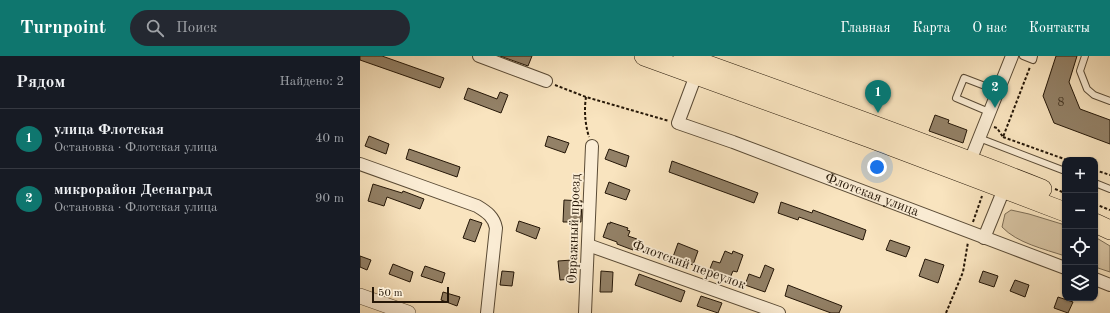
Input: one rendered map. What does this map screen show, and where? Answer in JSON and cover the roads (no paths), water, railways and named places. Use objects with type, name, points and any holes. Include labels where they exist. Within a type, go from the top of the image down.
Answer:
[{"type":"main road","points":[[644,56],[870,138],[1062,197]]},
{"type":"main road","points":[[683,56],[968,167],[1004,189],[1062,211]]},
{"type":"main road","points":[[1098,211],[1110,217]]},
{"type":"main road","points":[[1098,224],[1110,230]]},
{"type":"street","points":[[479,56],[546,81]]},
{"type":"street","points":[[968,167],[1012,56]]},
{"type":"street","name":"Флотская улица","points":[[696,75],[678,123],[733,142],[1062,267]]},
{"type":"street","name":"Овражный проезд","points":[[585,313],[592,146]]},
{"type":"street","points":[[360,164],[477,206],[492,218],[496,228],[487,313]]},
{"type":"street","points":[[984,238],[1004,189]]},
{"type":"street","name":"Флотский переулок","points":[[588,245],[779,313]]},
{"type":"street","points":[[1098,280],[1110,285]]},
{"type":"street","points":[[360,296],[408,313]]},
{"type":"lane","points":[[1023,56],[1033,58]]},
{"type":"lane","points":[[1085,56],[1080,71],[1087,90],[1094,95],[1110,101]]},
{"type":"lane","points":[[990,112],[956,98],[964,78],[998,91]]},
{"type":"lane","points":[[979,138],[1062,170]]},
{"type":"lane","points":[[1098,184],[1109,187]]},
{"type":"place","name":"микрорайон Деснаград","points":[[995,108]]},
{"type":"place","name":"улица Флотская","points":[[878,113]]}]
